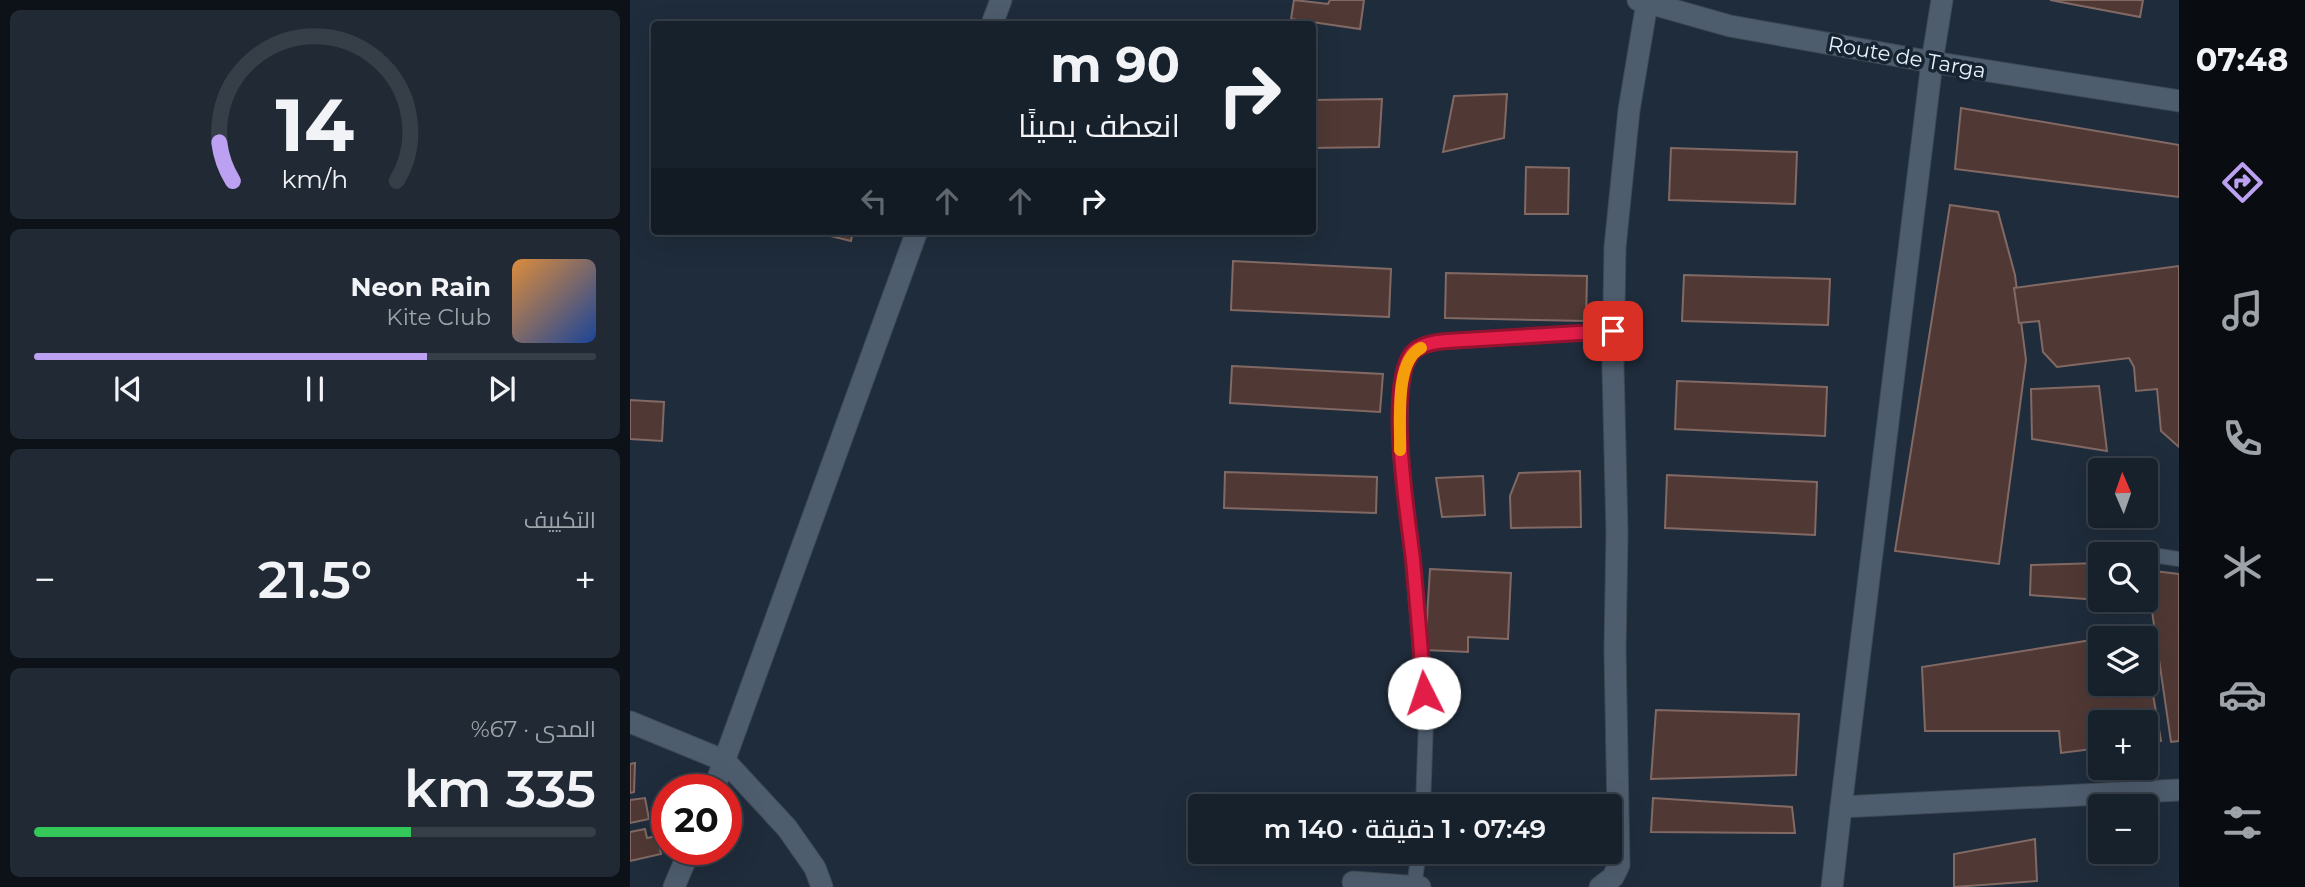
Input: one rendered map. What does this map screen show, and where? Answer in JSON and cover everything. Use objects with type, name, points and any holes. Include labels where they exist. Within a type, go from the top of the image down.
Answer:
[{"type":"street","points":[[993,21],[1001,0]]},
{"type":"street","points":[[1832,887],[1932,62],[1942,0]]},
{"type":"street","points":[[1600,887],[1613,877],[1619,865],[1615,650],[1615,247],[1643,1]]},
{"type":"street","name":"Route de Targa","points":[[1643,1],[1730,26],[1932,62],[2179,101]]},
{"type":"street","points":[[720,774],[916,235]]},
{"type":"street","points":[[630,722],[725,761],[787,828],[815,868],[822,887]]},
{"type":"street","points":[[1841,807],[2179,790]]},
{"type":"street","points":[[674,887],[683,865]]},
{"type":"street","points":[[1353,882],[1420,887]]},
{"type":"lane","points":[[1423,794],[1426,720],[1400,455],[1401,395],[1405,368],[1413,352],[1430,343],[1613,331]]},
{"type":"lane","points":[[2158,556],[2179,559]]},
{"type":"lane","points":[[1414,887],[1417,864]]},
{"type":"building","points":[[1294,0],[1328,4],[1330,0],[1364,0],[1360,29],[1291,19]]},
{"type":"building","points":[[2050,0],[2143,0],[2140,17]]},
{"type":"building","points":[[1507,94],[1504,138],[1443,152],[1454,96]]},
{"type":"building","points":[[1382,99],[1379,147],[1316,148],[1316,100]]},
{"type":"building","points":[[1961,108],[2179,145],[2179,197],[1955,169]]},
{"type":"building","points":[[1671,148],[1797,152],[1795,204],[1669,200]]},
{"type":"building","points":[[1526,167],[1569,168],[1568,214],[1525,214]]},
{"type":"building","points":[[1950,205],[1998,212],[2015,275],[2026,360],[1999,564],[1895,551]]},
{"type":"building","points":[[826,235],[852,235],[851,241]]},
{"type":"building","points":[[1233,261],[1391,269],[1389,317],[1231,310]]},
{"type":"building","points":[[2179,266],[2179,447],[2161,431],[2157,389],[2136,391],[2134,367],[2129,358],[2057,367],[2043,352],[2039,321],[2019,323],[2014,288]]},
{"type":"building","points":[[1446,273],[1587,276],[1586,321],[1445,318]]},
{"type":"building","points":[[1684,275],[1830,279],[1828,325],[1682,321]]},
{"type":"building","points":[[1232,366],[1383,374],[1380,412],[1230,403]]},
{"type":"building","points":[[1677,381],[1827,387],[1825,436],[1675,429]]},
{"type":"building","points":[[2099,386],[2107,451],[2032,439],[2031,389]]},
{"type":"building","points":[[630,400],[664,402],[662,441],[630,439]]},
{"type":"building","points":[[1580,471],[1581,527],[1511,528],[1510,496],[1519,473]]},
{"type":"building","points":[[1225,472],[1377,477],[1376,513],[1224,508]]},
{"type":"building","points":[[1667,475],[1817,482],[1815,535],[1665,528]]},
{"type":"building","points":[[1483,476],[1485,515],[1442,517],[1436,478]]},
{"type":"building","points":[[2088,563],[2088,599],[2030,595],[2031,565]]},
{"type":"building","points":[[1430,569],[1511,573],[1508,639],[1468,637],[1468,652],[1425,650]]},
{"type":"building","points":[[2158,571],[2179,574],[2179,741],[2171,742],[2158,653],[2158,626],[2154,626],[2152,612],[2158,612]]},
{"type":"building","points":[[2088,641],[2088,696],[2153,696],[2156,710],[2088,710],[2088,750],[2061,753],[2059,731],[1925,731],[1922,667]]},
{"type":"building","points":[[1656,710],[1799,714],[1796,775],[1651,779]]},
{"type":"building","points":[[635,763],[634,792],[630,793],[630,764]]},
{"type":"building","points":[[645,798],[649,819],[630,823],[630,800]]},
{"type":"building","points":[[1653,798],[1792,807],[1795,833],[1651,832]]},
{"type":"building","points":[[645,829],[647,838],[651,837],[651,856],[630,861],[630,832]]},
{"type":"building","points":[[2035,839],[2037,881],[1954,887],[1954,854]]},
{"type":"slow traffic","points":[[1400,450],[1401,395],[1405,368],[1413,352],[1421,348]]},
{"type":"route","points":[[1424,693],[1418,612],[1400,455],[1401,395],[1405,368],[1413,352],[1430,343],[1447,341],[1613,331]]}]
